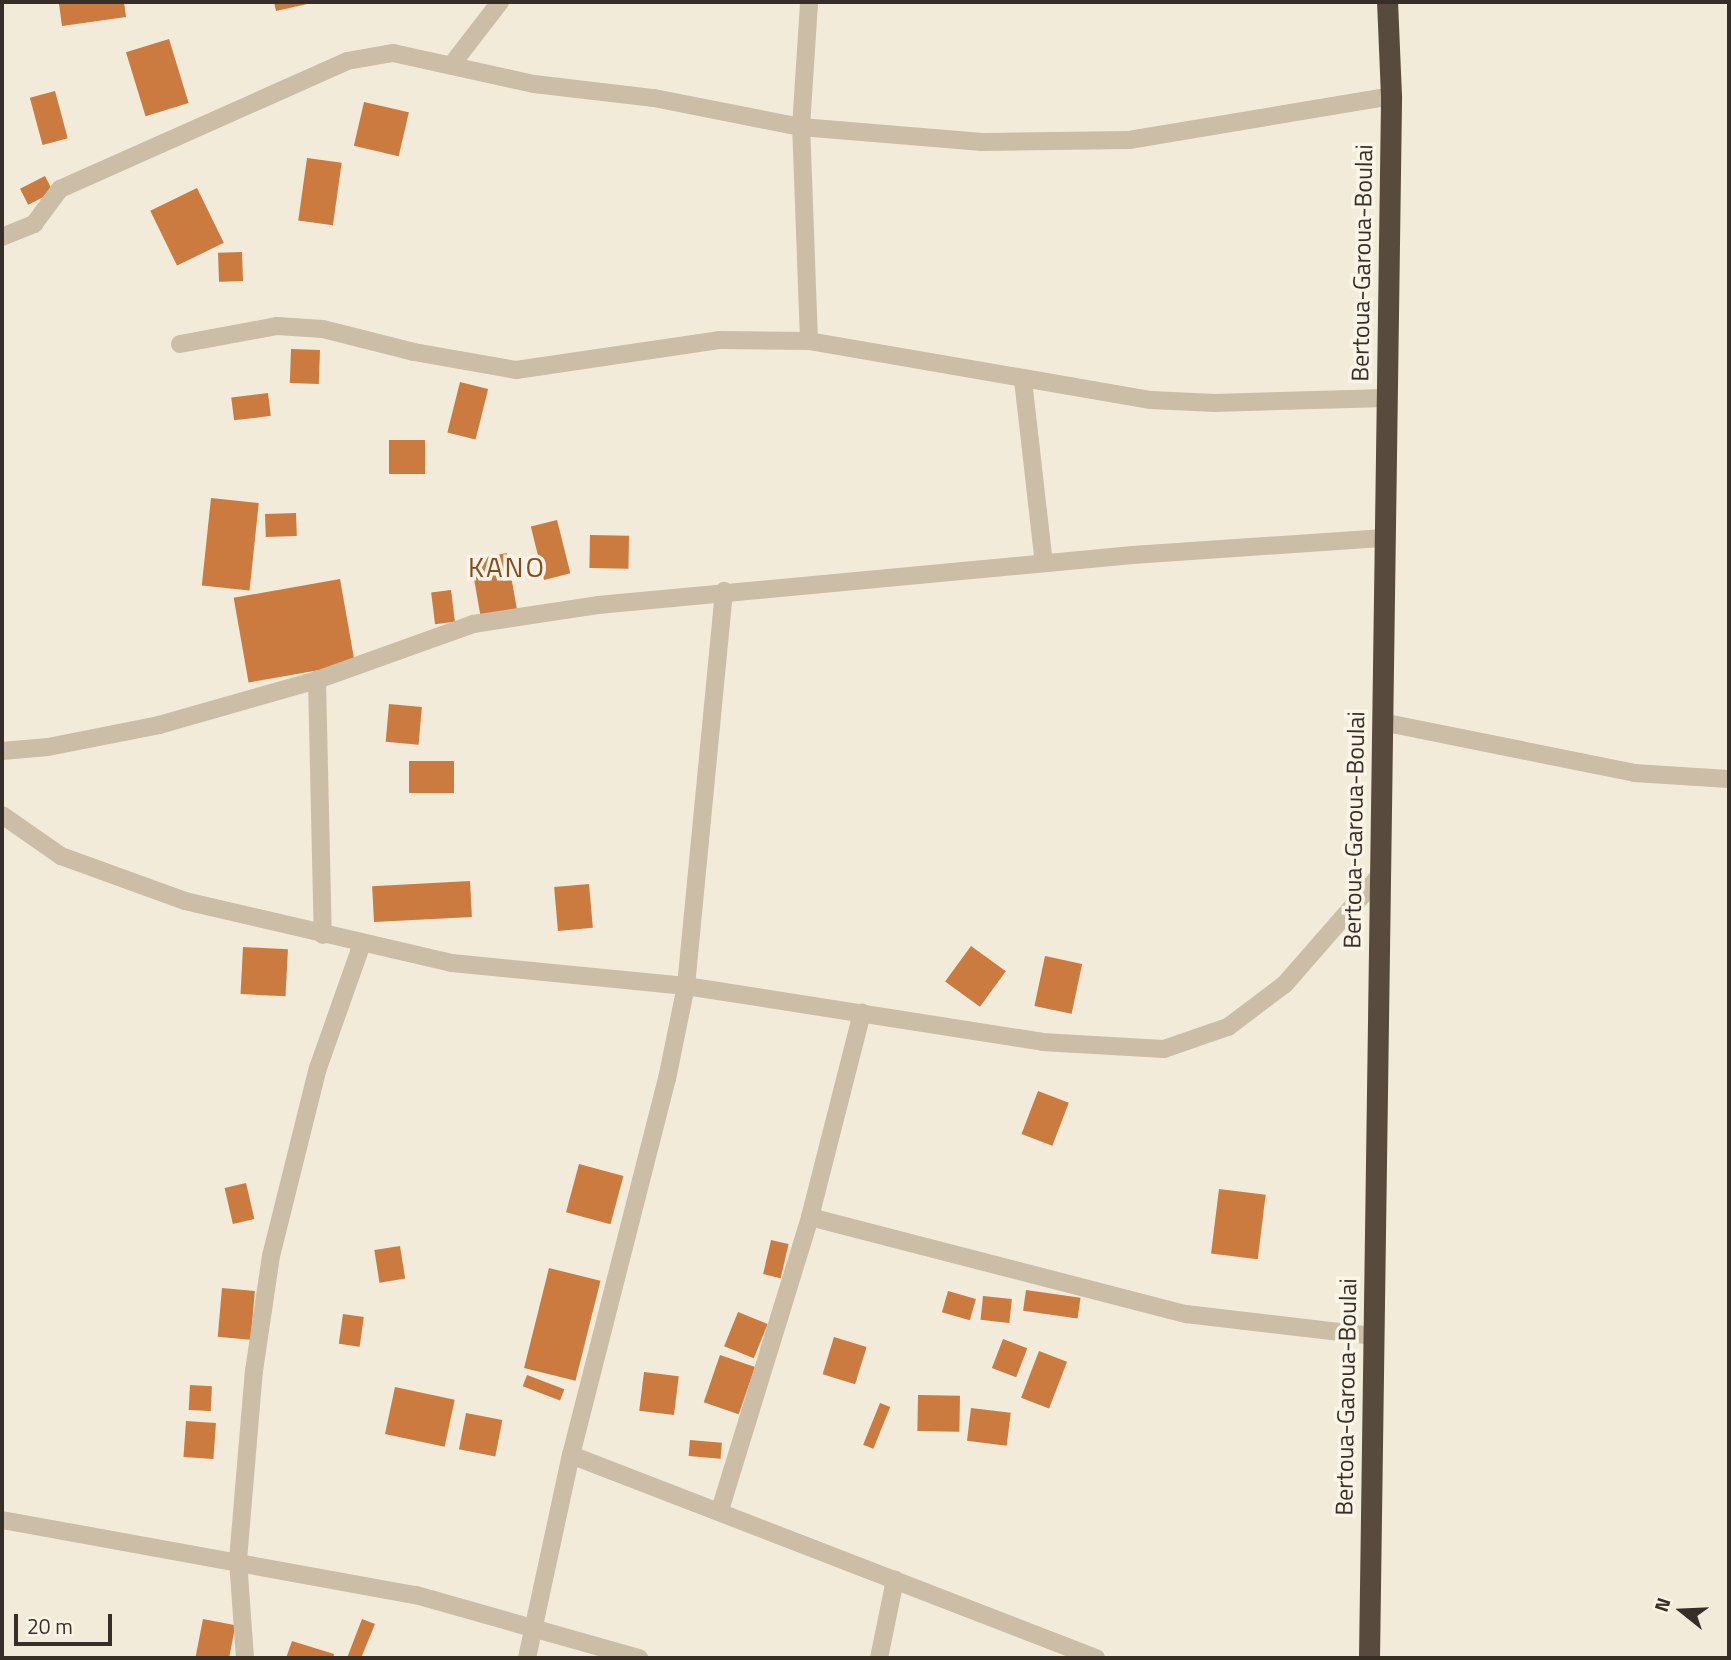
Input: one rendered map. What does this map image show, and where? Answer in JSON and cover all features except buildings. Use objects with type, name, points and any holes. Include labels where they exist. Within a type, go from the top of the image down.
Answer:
[{"type":"highway","name":"Bertoua-Garoua-Boulai","points":[[1369,1658],[1391,96],[1387,2]]},
{"type":"street","points":[[453,63],[500,2]]},
{"type":"street","points":[[809,2],[801,127],[809,341]]},
{"type":"street","points":[[2,237],[34,224],[60,189],[347,61],[393,53],[453,63],[534,83],[654,98],[801,127],[982,142],[1129,140],[1391,96]]},
{"type":"street","points":[[180,344],[277,326],[323,329],[414,352],[516,370],[719,340],[809,341],[1151,400],[1214,403],[1386,398]]},
{"type":"street","points":[[1023,380],[1044,563]]},
{"type":"street","points":[[2,751],[48,747],[159,725],[317,680],[473,624],[724,591],[1044,563],[1384,538]]},
{"type":"street","points":[[527,1658],[570,1455],[667,1079],[686,986],[724,591]]},
{"type":"street","points":[[317,680],[323,935]]},
{"type":"street","points":[[1382,722],[1634,773],[1729,779]]},
{"type":"street","points":[[2,815],[61,856],[185,901],[452,963],[686,986],[1042,1042],[1164,1049],[1228,1027],[1285,984],[1380,875]]},
{"type":"street","points":[[244,1658],[238,1560],[254,1371],[271,1256],[318,1068],[362,944]]},
{"type":"street","points":[[720,1510],[810,1217],[862,1013]]},
{"type":"street","points":[[810,1217],[1186,1314],[1373,1336]]},
{"type":"street","points":[[570,1455],[720,1510],[1096,1658]]},
{"type":"street","points":[[2,1520],[238,1560],[416,1595],[531,1631],[639,1658]]},
{"type":"street","points":[[879,1658],[895,1580]]},
{"type":"district","name":"KANO","points":[[507,567]]}]
